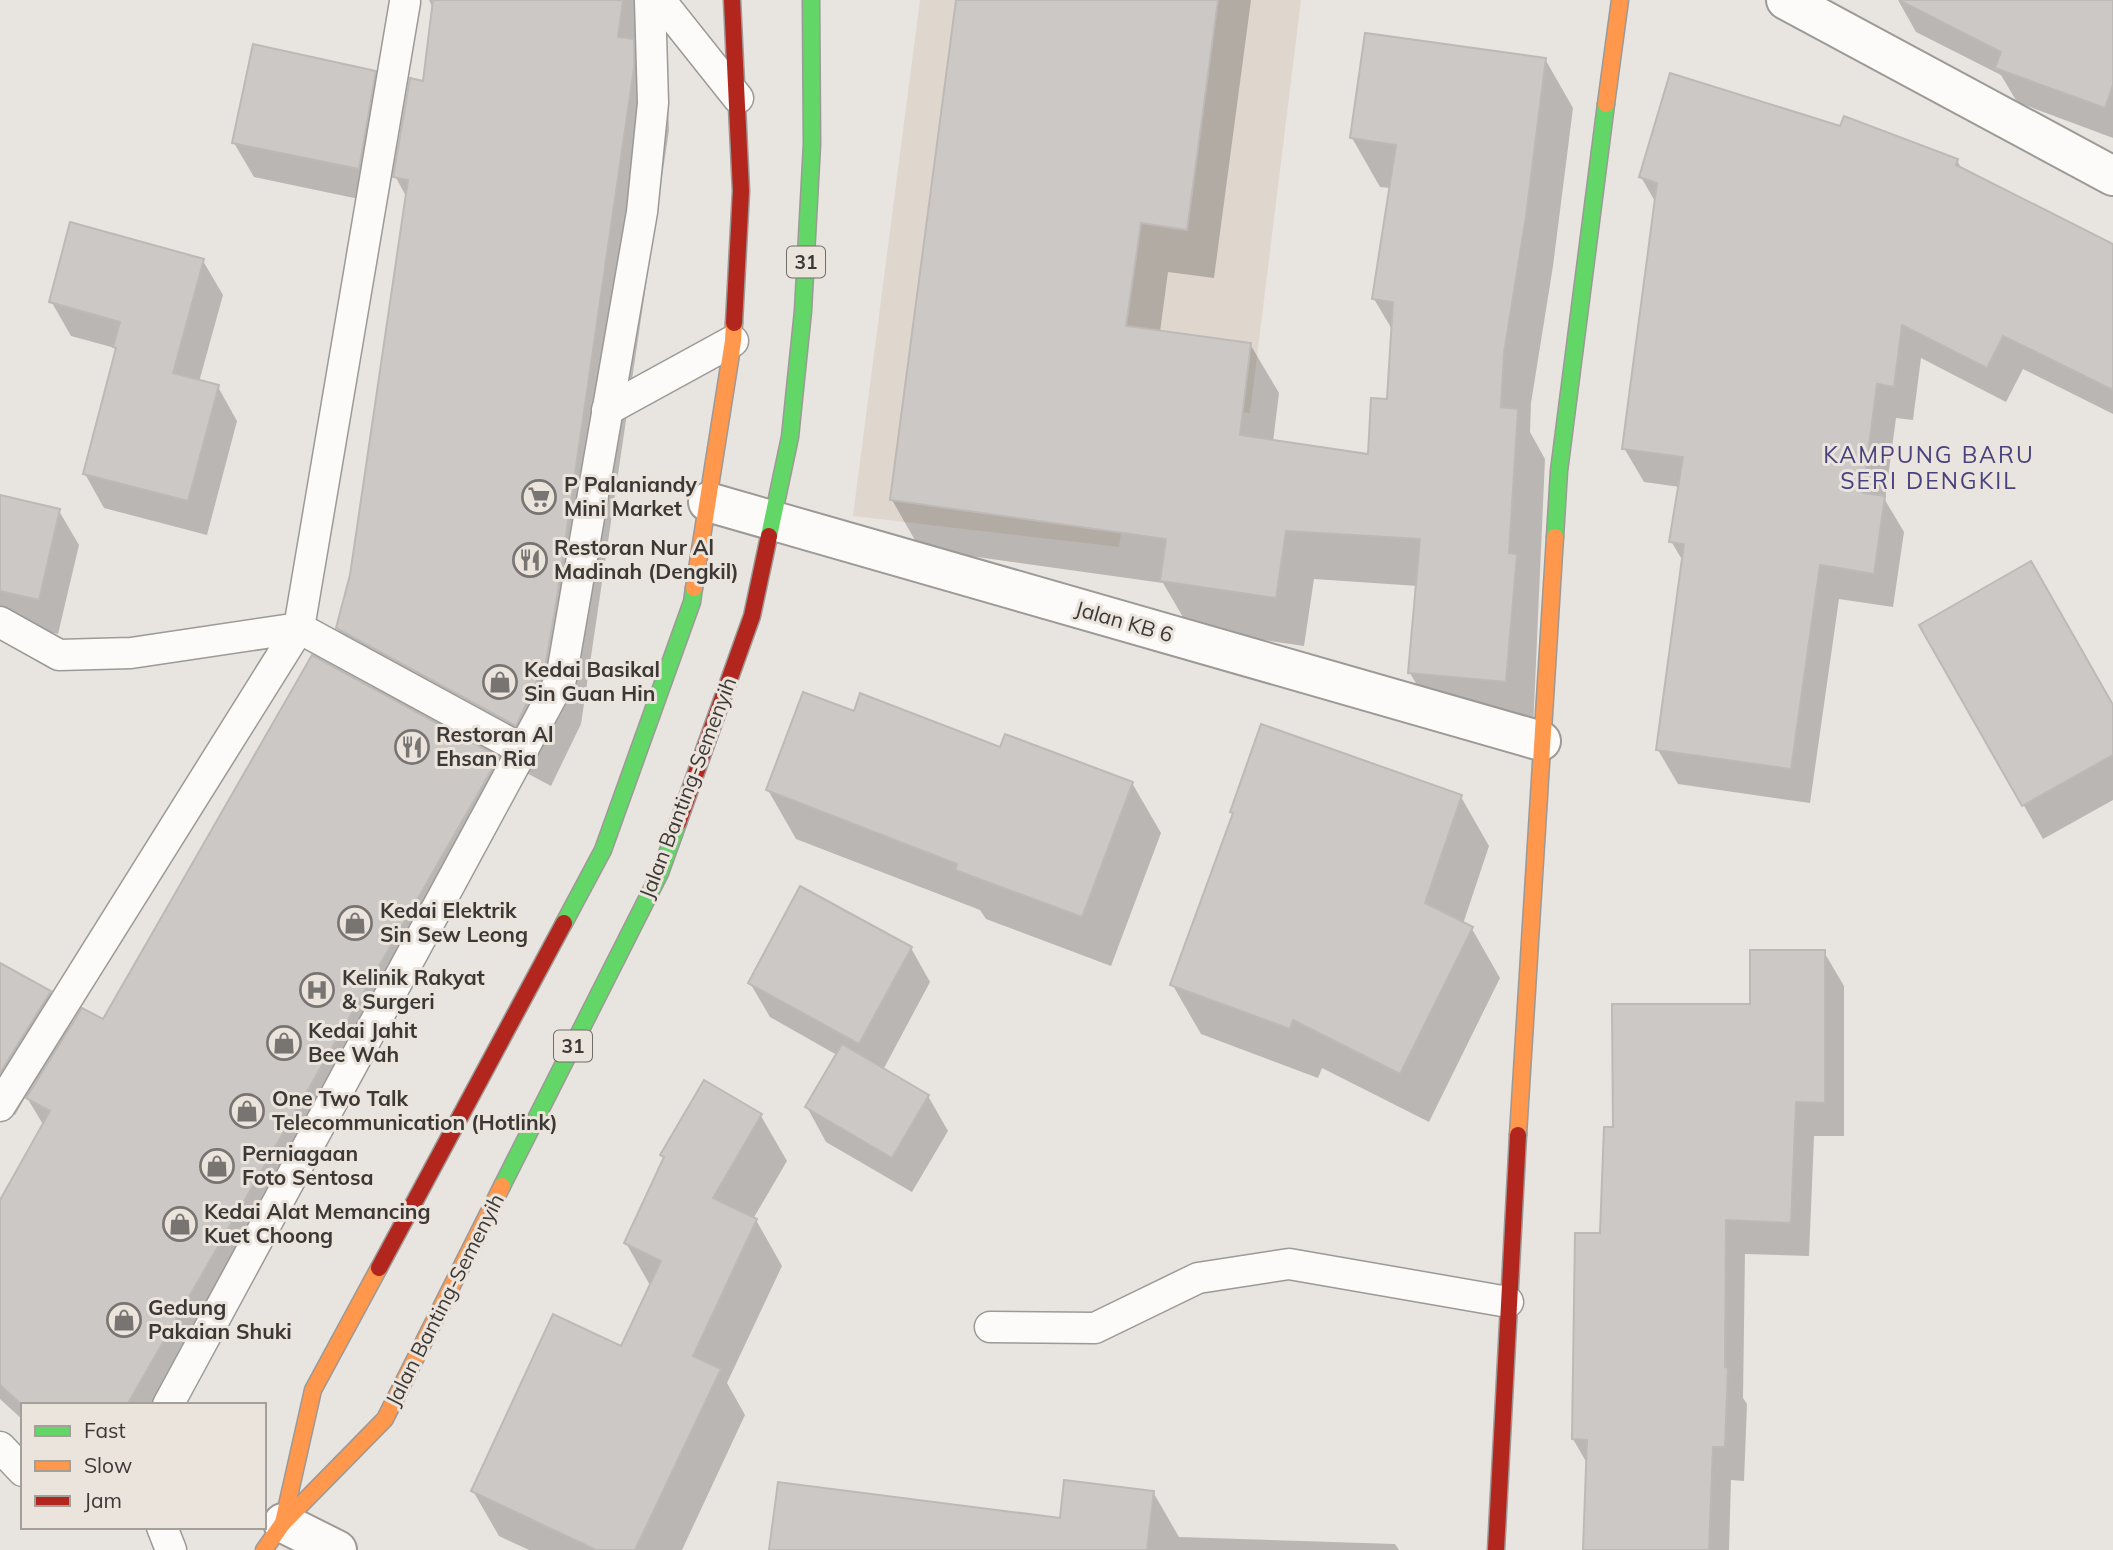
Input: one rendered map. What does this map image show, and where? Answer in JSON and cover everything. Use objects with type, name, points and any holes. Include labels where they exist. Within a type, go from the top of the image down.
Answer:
[{"type":"main road","points":[[274,1537],[313,1390],[603,850],[692,602],[733,341],[741,191],[732,0]]},
{"type":"main road","name":"Jalan Banting-Semenyih","points":[[274,1537],[385,1419],[660,873],[752,617],[790,437],[803,311],[812,145],[811,0]]},
{"type":"main road","points":[[1496,1550],[1508,1302],[1559,471],[1620,0]]},
{"type":"street","points":[[1786,0],[2113,176]]},
{"type":"street","name":"Jalan KB 6","points":[[708,502],[1541,741]]},
{"type":"street","points":[[274,1537],[337,1550]]},
{"type":"lane","points":[[170,1403],[561,679],[642,212],[653,103],[650,0]]},
{"type":"lane","points":[[660,0],[738,98]]},
{"type":"lane","points":[[0,1106],[299,628],[405,2]]},
{"type":"lane","points":[[607,410],[733,341]]},
{"type":"lane","points":[[0,622],[59,655],[131,653],[299,628],[523,750]]},
{"type":"lane","points":[[990,1327],[1095,1328],[1198,1278],[1289,1264],[1508,1302]]},
{"type":"lane","points":[[0,1447],[21,1469]]},
{"type":"lane","points":[[163,1529],[170,1550]]},
{"type":"shaded area","points":[[920,0],[1301,0],[1250,413],[1141,398],[1119,547],[853,516]]},
{"type":"building","points":[[433,0],[623,0],[618,37],[634,39],[634,68],[556,604],[546,662],[516,726],[336,628],[350,575],[408,180],[393,177],[410,78],[423,81]]},
{"type":"building","points":[[956,0],[1218,0],[1187,230],[1141,223],[1126,326],[1251,343],[1240,435],[1368,454],[1371,398],[1387,399],[1393,302],[1372,299],[1396,145],[1350,138],[1365,33],[1546,58],[1526,216],[1504,353],[1501,407],[1518,409],[1509,553],[1517,554],[1506,682],[1408,673],[1420,539],[1286,531],[1276,598],[1160,581],[1166,539],[890,500]]},
{"type":"building","points":[[1899,0],[2113,0],[2113,85],[2105,108],[1995,68],[2001,52]]},
{"type":"building","points":[[253,44],[376,71],[359,169],[232,143]]},
{"type":"building","points":[[1670,73],[1840,126],[1844,116],[1958,159],[1956,165],[2113,244],[2113,390],[2003,336],[1987,368],[1902,325],[1894,387],[1877,384],[1863,493],[1885,496],[1874,574],[1820,565],[1791,769],[1656,750],[1684,544],[1669,542],[1683,457],[1622,449],[1657,183],[1639,177]]},
{"type":"building","points":[[70,222],[204,259],[173,373],[219,385],[188,501],[83,474],[116,348],[113,347],[120,322],[49,302]]},
{"type":"building","points":[[0,495],[60,509],[39,600],[0,591]]},
{"type":"building","points":[[2031,561],[2113,705],[2113,755],[2022,806],[1919,625]]},
{"type":"building","points":[[312,655],[499,757],[128,1403],[21,1404],[0,1385],[0,1200],[50,1111],[26,1098],[82,1008],[103,1019]]},
{"type":"building","points":[[803,692],[854,711],[860,693],[1000,747],[1005,734],[1133,782],[1082,917],[955,870],[957,864],[766,790]]},
{"type":"building","points":[[1261,724],[1462,795],[1425,903],[1473,927],[1400,1074],[1293,1020],[1290,1029],[1170,985],[1233,813],[1230,812]]},
{"type":"building","points":[[800,886],[912,947],[859,1044],[748,983]]},
{"type":"building","points":[[1750,950],[1825,950],[1825,1103],[1796,1102],[1791,1223],[1726,1220],[1725,1367],[1728,1368],[1725,1447],[1713,1447],[1709,1550],[1583,1550],[1587,1440],[1572,1439],[1575,1233],[1600,1233],[1604,1127],[1613,1127],[1612,1004],[1750,1004]]},
{"type":"building","points":[[0,963],[51,991],[0,1073]]},
{"type":"building","points":[[842,1044],[929,1095],[892,1158],[805,1107]]},
{"type":"building","points":[[704,1080],[762,1114],[713,1198],[757,1219],[693,1356],[721,1369],[635,1550],[596,1550],[471,1491],[553,1314],[621,1346],[661,1261],[624,1243],[664,1157],[660,1155]]},
{"type":"building","points":[[1064,1480],[1154,1491],[1147,1550],[769,1550],[778,1482],[1060,1518]]},
{"type":"traffic: fast","points":[[769,536],[790,437],[803,311],[812,144],[811,0]]},
{"type":"traffic: fast","points":[[1555,537],[1559,471],[1606,104]]},
{"type":"traffic: fast","points":[[564,923],[603,850],[692,602],[694,588]]},
{"type":"traffic: fast","points":[[502,1186],[660,873],[678,823]]},
{"type":"traffic: slow","points":[[1606,104],[1620,0]]},
{"type":"traffic: slow","points":[[694,588],[734,323]]},
{"type":"traffic: slow","points":[[1518,1135],[1555,537]]},
{"type":"traffic: slow","points":[[264,1550],[283,1523],[385,1419],[502,1186]]},
{"type":"traffic: slow","points":[[283,1523],[313,1390],[379,1268]]},
{"type":"traffic: jam","points":[[732,0],[741,191],[734,323]]},
{"type":"traffic: jam","points":[[678,823],[752,616],[769,536]]},
{"type":"traffic: jam","points":[[379,1268],[564,923]]},
{"type":"traffic: jam","points":[[1496,1550],[1518,1135]]},
{"type":"place","name":"P Palaniandy Mini Market","points":[[539,497]]},
{"type":"place","name":"Restoran Nur Al Madinah (Dengkil)","points":[[530,560]]},
{"type":"place","name":"Kedai Basikal Sin Guan Hin","points":[[500,682]]},
{"type":"place","name":"Restoran Al Ehsan Ria","points":[[412,747]]},
{"type":"place","name":"Kedai Elektrik Sin Sew Leong","points":[[355,923]]},
{"type":"place","name":"Kelinik Rakyat & Surgeri","points":[[317,990]]},
{"type":"place","name":"Kedai Jahit Bee Wah","points":[[284,1043]]},
{"type":"place","name":"One Two Talk Telecommunication (Hotlink)","points":[[247,1111]]},
{"type":"place","name":"Perniagaan Foto Sentosa","points":[[217,1166]]},
{"type":"place","name":"Kedai Alat Memancing Kuet Choong","points":[[180,1224]]},
{"type":"place","name":"Gedung Pakaian Shuki","points":[[124,1320]]},
{"type":"district","name":"KAMPUNG BARU SERI DENGKIL","points":[[1929,468]]}]
